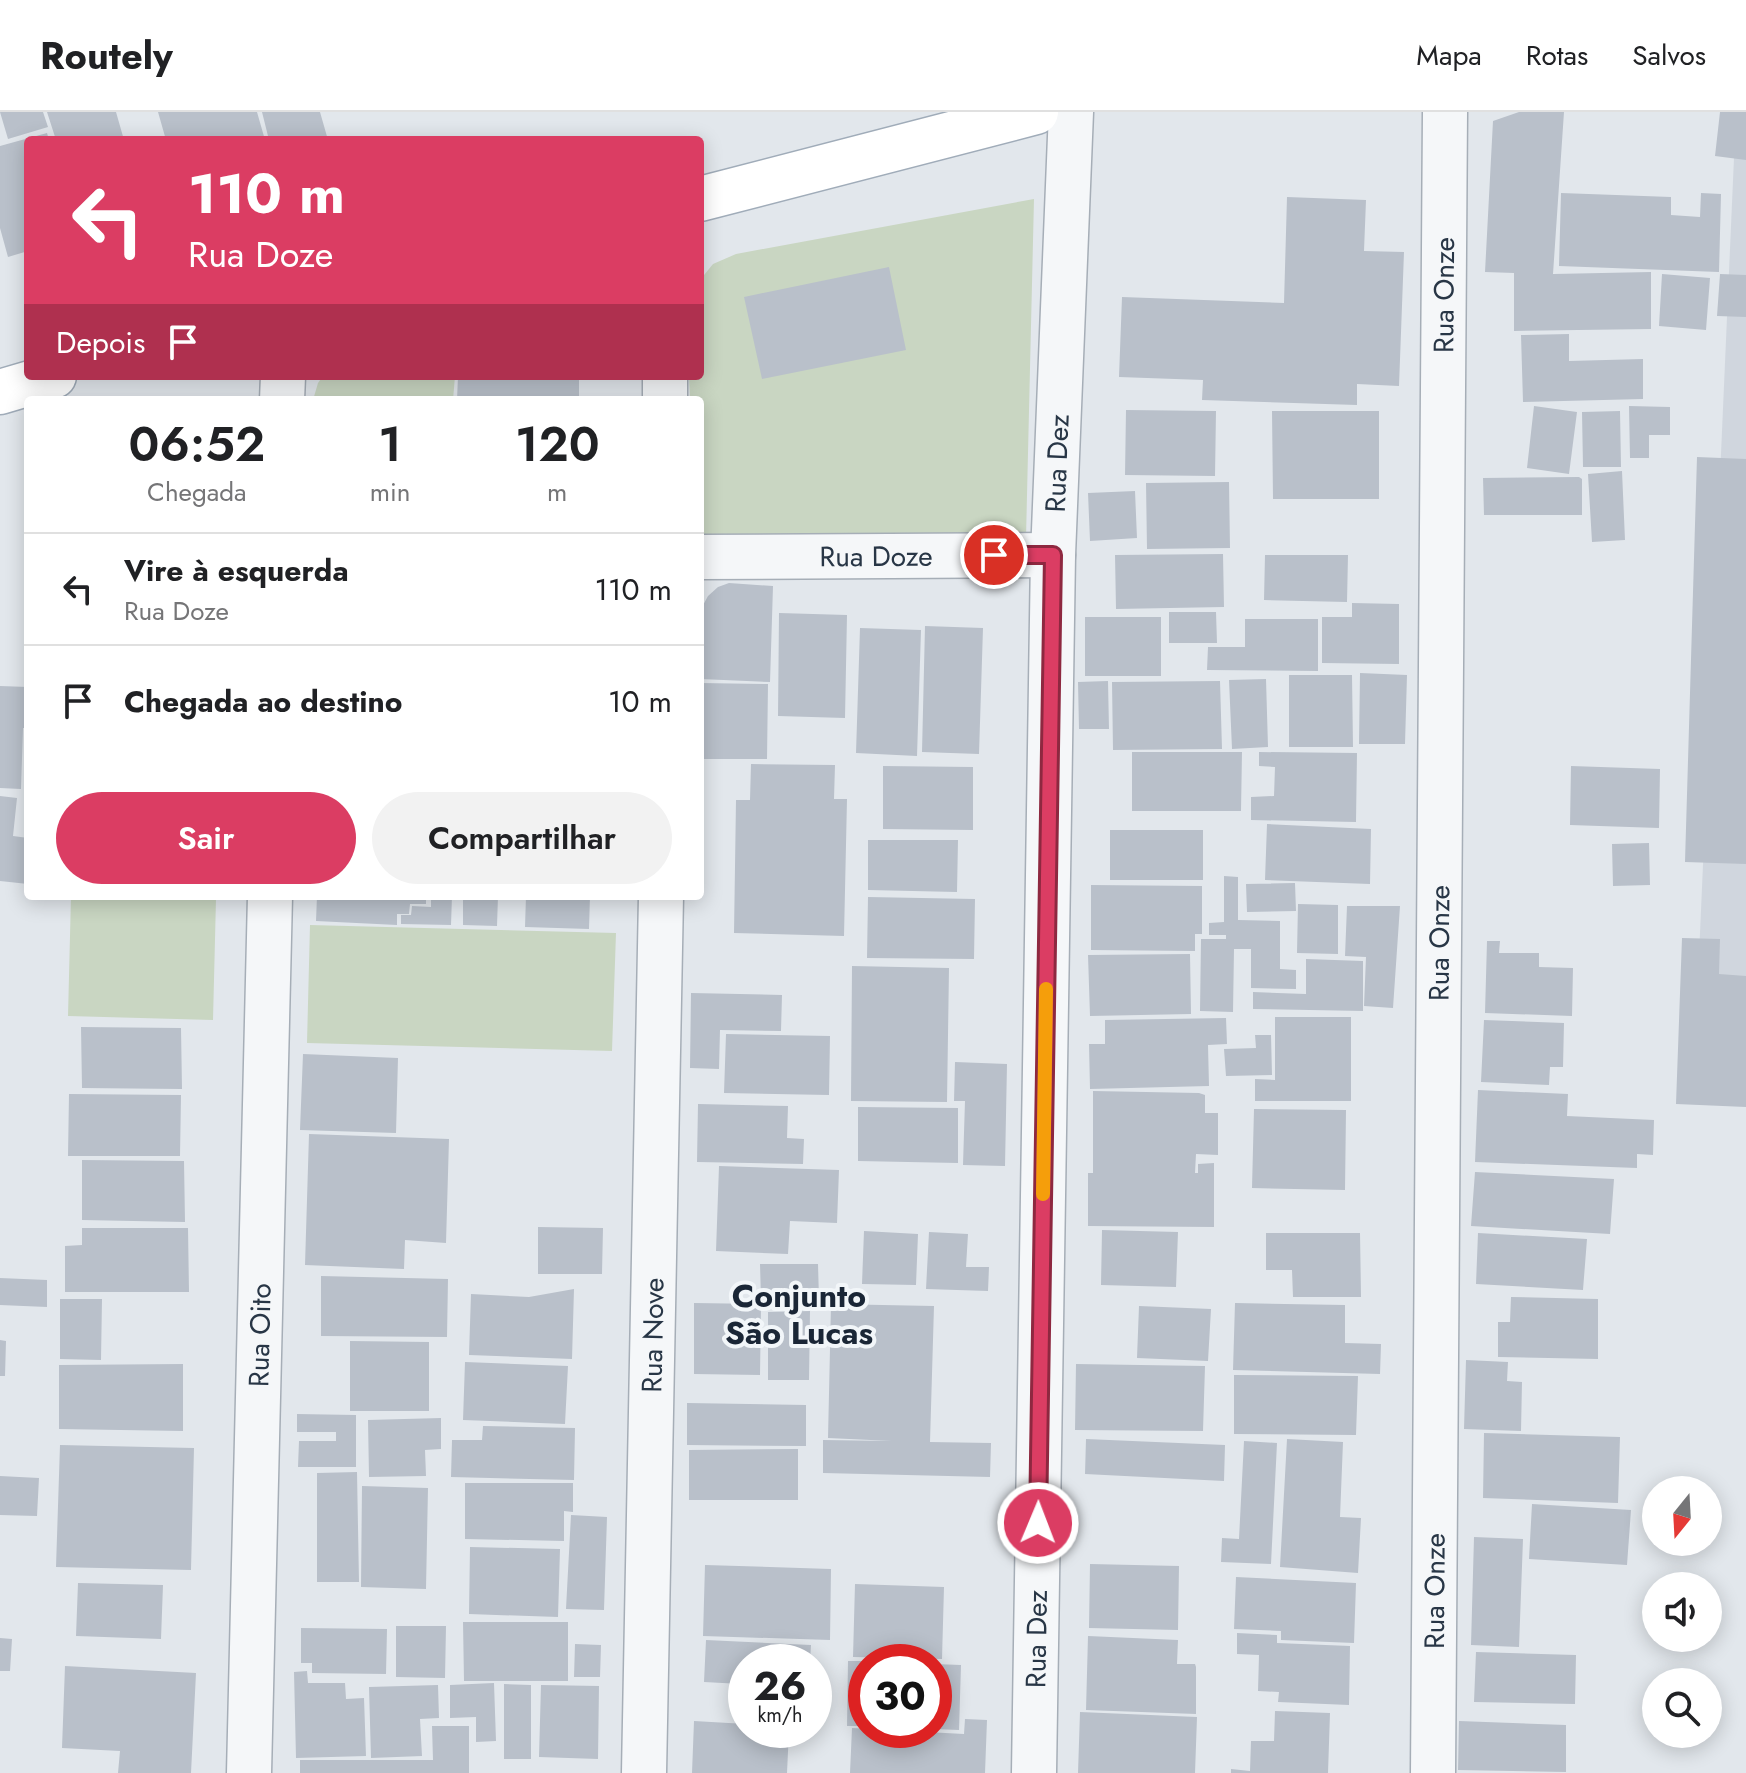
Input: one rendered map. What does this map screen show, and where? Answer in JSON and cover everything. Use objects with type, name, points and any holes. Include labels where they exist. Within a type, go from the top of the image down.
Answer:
[{"type":"main road","points":[[704,198],[1036,112]]},
{"type":"main road","points":[[0,392],[40,380]]},
{"type":"street","name":"Rua Dez","points":[[1034,1773],[1053,555],[1071,112]]},
{"type":"street","name":"Rua Onze","points":[[1433,1773],[1445,112]]},
{"type":"street","name":"Rua Doze","points":[[704,557],[1053,555]]},
{"type":"street","name":"Rua Oito","points":[[249,1773],[270,900]]},
{"type":"street","name":"Rua Nove","points":[[644,1773],[661,900]]},
{"type":"shaded area","points":[[1736,112],[1746,112],[1746,1096],[1693,1093]]},
{"type":"green space","points":[[1034,199],[1026,538],[704,541],[704,396],[690,396],[689,380],[704,380],[704,275],[713,264],[736,254]]},
{"type":"green space","points":[[320,380],[455,380],[453,396],[314,396]]},
{"type":"green space","points":[[71,900],[216,900],[213,1020],[68,1016]]},
{"type":"green space","points":[[310,925],[616,933],[612,1051],[307,1043]]},
{"type":"building","points":[[0,112],[43,112],[48,127],[8,139]]},
{"type":"building","points":[[47,112],[116,112],[123,136],[55,136]]},
{"type":"building","points":[[158,112],[257,112],[264,136],[165,136]]},
{"type":"building","points":[[262,112],[320,112],[327,136],[268,136]]},
{"type":"building","points":[[1519,112],[1564,112],[1553,274],[1651,272],[1651,329],[1514,331],[1514,273],[1485,272],[1493,121]]},
{"type":"building","points":[[1720,112],[1746,112],[1746,160],[1715,156]]},
{"type":"building","points":[[24,139],[24,252],[8,257],[0,228],[0,146]]},
{"type":"building","points":[[1561,193],[1671,197],[1671,215],[1700,217],[1701,193],[1721,194],[1719,272],[1559,266]]},
{"type":"building","points":[[1287,197],[1366,200],[1364,251],[1404,252],[1399,386],[1357,384],[1357,405],[1202,400],[1203,380],[1119,377],[1122,297],[1284,303]]},
{"type":"building","points":[[889,267],[906,350],[762,379],[744,297]]},
{"type":"building","points":[[1662,274],[1710,278],[1706,330],[1659,326]]},
{"type":"building","points":[[1720,274],[1746,275],[1746,317],[1717,316]]},
{"type":"building","points":[[1569,334],[1569,361],[1643,359],[1643,399],[1523,402],[1521,335]]},
{"type":"building","points":[[458,380],[579,380],[579,396],[457,396]]},
{"type":"building","points":[[1534,406],[1577,412],[1569,474],[1527,468]]},
{"type":"building","points":[[1629,406],[1670,407],[1670,435],[1649,435],[1649,458],[1630,458]]},
{"type":"building","points":[[1126,410],[1216,411],[1215,476],[1125,475]]},
{"type":"building","points":[[1272,411],[1379,411],[1379,499],[1273,499]]},
{"type":"building","points":[[1620,411],[1621,467],[1583,467],[1582,412]]},
{"type":"building","points":[[1697,457],[1746,459],[1746,864],[1685,862]]},
{"type":"building","points":[[1622,471],[1625,540],[1592,542],[1588,474]]},
{"type":"building","points":[[1483,478],[1582,479],[1582,515],[1484,515]]},
{"type":"building","points":[[1229,482],[1230,548],[1147,549],[1146,483]]},
{"type":"building","points":[[1135,491],[1137,538],[1090,541],[1088,493]]},
{"type":"building","points":[[1223,554],[1224,607],[1116,609],[1115,555]]},
{"type":"building","points":[[1265,555],[1348,555],[1347,602],[1264,600]]},
{"type":"building","points":[[729,583],[773,586],[770,682],[704,679],[704,603],[718,587]]},
{"type":"building","points":[[1352,603],[1399,604],[1399,664],[1322,663],[1322,617],[1352,617]]},
{"type":"building","points":[[1169,612],[1216,612],[1217,643],[1169,643]]},
{"type":"building","points":[[779,613],[847,615],[845,718],[778,716]]},
{"type":"building","points":[[1085,617],[1161,617],[1161,676],[1085,676]]},
{"type":"building","points":[[1245,619],[1318,619],[1318,671],[1207,670],[1208,647],[1245,647]]},
{"type":"building","points":[[925,626],[983,628],[979,754],[922,752]]},
{"type":"building","points":[[860,628],[921,630],[917,756],[856,753]]},
{"type":"building","points":[[1360,673],[1407,675],[1405,744],[1359,744]]},
{"type":"building","points":[[1289,675],[1352,675],[1353,747],[1289,747]]},
{"type":"building","points":[[1266,679],[1268,747],[1232,749],[1229,680]]},
{"type":"building","points":[[1108,681],[1109,729],[1079,729],[1078,682]]},
{"type":"building","points":[[1220,681],[1222,749],[1113,750],[1112,682]]},
{"type":"building","points":[[704,683],[768,684],[767,759],[704,759]]},
{"type":"building","points":[[0,686],[24,687],[21,789],[0,788]]},
{"type":"building","points":[[1132,752],[1242,752],[1241,811],[1132,811]]},
{"type":"building","points":[[1259,752],[1357,753],[1356,822],[1251,820],[1251,797],[1274,796],[1275,767],[1259,766]]},
{"type":"building","points":[[751,764],[835,765],[834,799],[847,799],[844,936],[734,933],[736,800],[750,800]]},
{"type":"building","points":[[883,766],[973,767],[973,830],[883,829]]},
{"type":"building","points":[[1571,766],[1660,769],[1659,828],[1570,825]]},
{"type":"building","points":[[0,796],[17,798],[13,836],[24,837],[24,884],[0,881]]},
{"type":"building","points":[[1267,824],[1371,829],[1370,884],[1265,880]]},
{"type":"building","points":[[1110,830],[1203,830],[1203,880],[1110,880]]},
{"type":"building","points":[[868,840],[958,840],[957,892],[868,890]]},
{"type":"building","points":[[1649,843],[1650,885],[1613,886],[1612,844]]},
{"type":"building","points":[[1224,876],[1238,877],[1238,920],[1280,921],[1280,969],[1296,970],[1296,989],[1251,988],[1251,949],[1234,949],[1233,1012],[1200,1011],[1201,939],[1226,939],[1226,935],[1209,935],[1209,923],[1224,922]]},
{"type":"building","points":[[1295,883],[1296,911],[1247,912],[1246,884]]},
{"type":"building","points":[[1091,885],[1202,886],[1202,934],[1195,934],[1195,951],[1091,950]]},
{"type":"building","points":[[868,897],[975,899],[974,959],[867,958]]},
{"type":"building","points":[[317,900],[426,900],[426,904],[410,904],[409,914],[397,914],[397,925],[316,921]]},
{"type":"building","points":[[431,900],[452,900],[451,925],[401,924],[401,915],[411,915],[412,906],[431,907]]},
{"type":"building","points":[[463,900],[498,900],[497,926],[463,925]]},
{"type":"building","points":[[526,900],[590,900],[589,929],[525,927]]},
{"type":"building","points":[[1298,904],[1338,905],[1338,954],[1297,953]]},
{"type":"building","points":[[1347,906],[1400,906],[1393,1008],[1364,1006],[1366,957],[1345,956]]},
{"type":"building","points":[[1682,938],[1720,939],[1719,974],[1746,976],[1746,1107],[1676,1104]]},
{"type":"building","points":[[1487,941],[1500,941],[1499,953],[1539,953],[1539,967],[1573,968],[1572,1016],[1485,1013]]},
{"type":"building","points":[[1190,954],[1191,1014],[1090,1016],[1088,955]]},
{"type":"building","points":[[1306,959],[1363,961],[1363,1011],[1253,1009],[1253,992],[1306,994]]},
{"type":"building","points":[[852,966],[949,968],[947,1102],[851,1101]]},
{"type":"building","points":[[691,993],[782,995],[781,1031],[720,1030],[719,1069],[690,1068]]},
{"type":"building","points":[[1275,1017],[1351,1017],[1351,1101],[1255,1101],[1255,1079],[1275,1080]]},
{"type":"building","points":[[1226,1018],[1227,1044],[1208,1045],[1209,1086],[1090,1089],[1089,1044],[1105,1044],[1105,1020]]},
{"type":"building","points":[[1484,1020],[1564,1023],[1563,1067],[1550,1067],[1549,1085],[1481,1082]]},
{"type":"building","points":[[81,1027],[181,1028],[182,1089],[82,1088]]},
{"type":"building","points":[[726,1034],[830,1036],[829,1095],[724,1093]]},
{"type":"building","points":[[1255,1035],[1271,1035],[1272,1075],[1226,1076],[1224,1049],[1256,1048]]},
{"type":"building","points":[[303,1054],[398,1058],[396,1133],[300,1130]]},
{"type":"building","points":[[955,1062],[1007,1064],[1005,1166],[963,1165],[965,1101],[954,1101]]},
{"type":"building","points":[[1478,1090],[1568,1094],[1567,1116],[1654,1120],[1653,1155],[1637,1154],[1637,1168],[1475,1162]]},
{"type":"building","points":[[1093,1091],[1205,1095],[1205,1113],[1218,1113],[1218,1155],[1196,1154],[1195,1173],[1198,1173],[1198,1164],[1214,1163],[1214,1227],[1088,1226],[1088,1173],[1093,1173]]},
{"type":"building","points":[[69,1094],[181,1095],[180,1156],[68,1156]]},
{"type":"building","points":[[698,1104],[788,1106],[787,1138],[804,1139],[803,1164],[697,1162]]},
{"type":"building","points":[[858,1107],[958,1108],[958,1163],[858,1161]]},
{"type":"building","points":[[1254,1109],[1346,1110],[1345,1190],[1252,1188]]},
{"type":"building","points":[[309,1134],[449,1139],[446,1243],[405,1240],[404,1269],[305,1265]]},
{"type":"building","points":[[82,1160],[184,1161],[185,1222],[82,1220]]},
{"type":"building","points":[[719,1166],[839,1170],[837,1223],[790,1221],[788,1254],[716,1251]]},
{"type":"building","points":[[1475,1172],[1614,1179],[1610,1234],[1471,1226]]},
{"type":"building","points":[[538,1227],[603,1228],[602,1274],[538,1274]]},
{"type":"building","points":[[82,1228],[188,1228],[189,1292],[65,1292],[65,1246],[82,1245]]},
{"type":"building","points":[[1102,1230],[1178,1232],[1176,1287],[1101,1285]]},
{"type":"building","points":[[864,1231],[918,1234],[916,1285],[862,1284]]},
{"type":"building","points":[[929,1232],[968,1234],[966,1267],[989,1267],[988,1291],[926,1289]]},
{"type":"building","points":[[1266,1233],[1360,1233],[1361,1297],[1293,1297],[1292,1270],[1266,1270]]},
{"type":"building","points":[[1478,1233],[1587,1239],[1583,1290],[1476,1284]]},
{"type":"building","points":[[760,1264],[818,1264],[819,1299],[761,1299]]},
{"type":"building","points":[[321,1276],[448,1279],[447,1337],[321,1336]]},
{"type":"building","points":[[0,1278],[47,1280],[47,1307],[0,1305]]},
{"type":"building","points":[[574,1289],[572,1359],[469,1355],[471,1294],[529,1297]]},
{"type":"building","points":[[1511,1297],[1598,1299],[1598,1359],[1498,1357],[1498,1322],[1510,1322]]},
{"type":"building","points":[[60,1299],[102,1299],[101,1360],[60,1359]]},
{"type":"building","points":[[694,1303],[761,1304],[760,1375],[694,1374]]},
{"type":"building","points":[[1235,1303],[1345,1305],[1345,1343],[1381,1344],[1380,1374],[1233,1370]]},
{"type":"building","points":[[831,1304],[934,1306],[930,1442],[991,1443],[990,1477],[823,1473],[823,1440],[892,1441],[828,1438]]},
{"type":"building","points":[[1139,1306],[1211,1309],[1208,1361],[1137,1358]]},
{"type":"building","points":[[810,1311],[809,1380],[768,1380],[768,1312]]},
{"type":"building","points":[[0,1340],[6,1341],[5,1376],[0,1376]]},
{"type":"building","points":[[350,1341],[429,1342],[429,1411],[350,1411]]},
{"type":"building","points":[[1466,1360],[1508,1362],[1507,1381],[1522,1382],[1521,1431],[1464,1429]]},
{"type":"building","points":[[465,1362],[568,1366],[565,1424],[463,1420]]},
{"type":"building","points":[[183,1364],[183,1431],[59,1429],[59,1365]]},
{"type":"building","points":[[1076,1364],[1205,1366],[1203,1431],[1075,1430]]},
{"type":"building","points":[[1234,1375],[1358,1376],[1356,1435],[1234,1434]]},
{"type":"building","points":[[687,1403],[806,1405],[806,1446],[687,1445]]},
{"type":"building","points":[[297,1414],[356,1415],[356,1467],[298,1467],[299,1441],[336,1441],[336,1432],[297,1432]]},
{"type":"building","points":[[441,1418],[441,1449],[425,1450],[426,1476],[369,1477],[368,1420]]},
{"type":"building","points":[[483,1426],[575,1428],[574,1480],[451,1477],[452,1440],[482,1440]]},
{"type":"building","points":[[1484,1433],[1620,1437],[1618,1503],[1483,1498]]},
{"type":"building","points":[[1086,1439],[1225,1445],[1224,1481],[1085,1474]]},
{"type":"building","points":[[1287,1439],[1343,1442],[1340,1517],[1361,1518],[1358,1573],[1280,1567]]},
{"type":"building","points":[[1244,1441],[1277,1443],[1271,1564],[1221,1562],[1222,1538],[1239,1539]]},
{"type":"building","points":[[60,1445],[194,1448],[191,1570],[56,1567]]},
{"type":"building","points":[[798,1449],[798,1500],[689,1500],[689,1450]]},
{"type":"building","points":[[357,1472],[359,1582],[317,1582],[317,1473]]},
{"type":"building","points":[[0,1476],[39,1478],[37,1516],[0,1515]]},
{"type":"building","points":[[465,1483],[573,1483],[573,1512],[564,1511],[564,1541],[465,1539]]},
{"type":"building","points":[[362,1486],[428,1488],[426,1589],[361,1587]]},
{"type":"building","points":[[1532,1504],[1631,1510],[1627,1565],[1529,1559]]},
{"type":"building","points":[[571,1515],[607,1517],[604,1610],[566,1609]]},
{"type":"building","points":[[1474,1537],[1523,1539],[1519,1647],[1471,1645]]},
{"type":"building","points":[[470,1547],[560,1549],[558,1617],[469,1614]]},
{"type":"building","points":[[1090,1564],[1179,1566],[1178,1630],[1089,1628]]},
{"type":"building","points":[[705,1565],[831,1569],[830,1640],[703,1636]]},
{"type":"building","points":[[1236,1577],[1356,1583],[1354,1643],[1281,1640],[1281,1631],[1234,1629]]},
{"type":"building","points":[[78,1583],[163,1585],[161,1639],[76,1636]]},
{"type":"building","points":[[855,1584],[944,1587],[942,1644],[853,1644]]},
{"type":"building","points":[[463,1622],[568,1622],[568,1681],[464,1681]]},
{"type":"building","points":[[396,1626],[446,1626],[445,1678],[396,1677]]},
{"type":"building","points":[[301,1628],[387,1629],[386,1674],[312,1673],[312,1663],[301,1663]]},
{"type":"building","points":[[1237,1633],[1277,1635],[1277,1643],[1350,1646],[1349,1705],[1278,1702],[1279,1692],[1258,1691],[1259,1655],[1237,1654]]},
{"type":"building","points":[[1088,1636],[1178,1640],[1177,1664],[1195,1664],[1196,1667],[1196,1714],[1086,1710]]},
{"type":"building","points":[[0,1638],[12,1639],[10,1671],[0,1671]]},
{"type":"building","points":[[706,1640],[790,1644],[728,1644],[728,1683],[704,1682]]},
{"type":"building","points":[[575,1644],[601,1645],[600,1677],[574,1677]]},
{"type":"building","points":[[1476,1652],[1576,1655],[1575,1704],[1474,1702]]},
{"type":"building","points":[[952,1665],[961,1665],[959,1730],[952,1730]]},
{"type":"building","points":[[65,1666],[196,1673],[191,1773],[118,1773],[120,1751],[62,1748]]},
{"type":"building","points":[[307,1671],[308,1683],[345,1683],[346,1699],[364,1698],[366,1756],[296,1758],[294,1672]]},
{"type":"building","points":[[494,1683],[496,1741],[476,1742],[476,1717],[450,1718],[450,1685]]},
{"type":"building","points":[[504,1684],[531,1685],[531,1759],[504,1759]]},
{"type":"building","points":[[438,1685],[439,1718],[420,1719],[422,1756],[371,1758],[369,1687]]},
{"type":"building","points":[[541,1685],[599,1686],[598,1759],[539,1757]]},
{"type":"building","points":[[1275,1711],[1330,1713],[1328,1773],[1231,1773],[1231,1769],[1250,1771],[1251,1741],[1274,1741]]},
{"type":"building","points":[[1080,1712],[1197,1717],[1195,1773],[1078,1773]]},
{"type":"building","points":[[965,1719],[987,1720],[985,1773],[850,1773],[851,1748],[952,1748],[952,1733],[964,1734]]},
{"type":"building","points":[[694,1721],[728,1723],[728,1748],[788,1748],[787,1773],[692,1773]]},
{"type":"building","points":[[1459,1721],[1566,1725],[1566,1772],[1458,1770]]},
{"type":"building","points":[[432,1726],[469,1726],[469,1773],[300,1773],[300,1760],[433,1760]]},
{"type":"slow traffic","points":[[1043,1194],[1046,989]]},
{"type":"district","name":"Conjunto São Lucas","points":[[799,1314]]},
{"type":"route","points":[[994,555],[1053,555],[1038,1523]]}]
